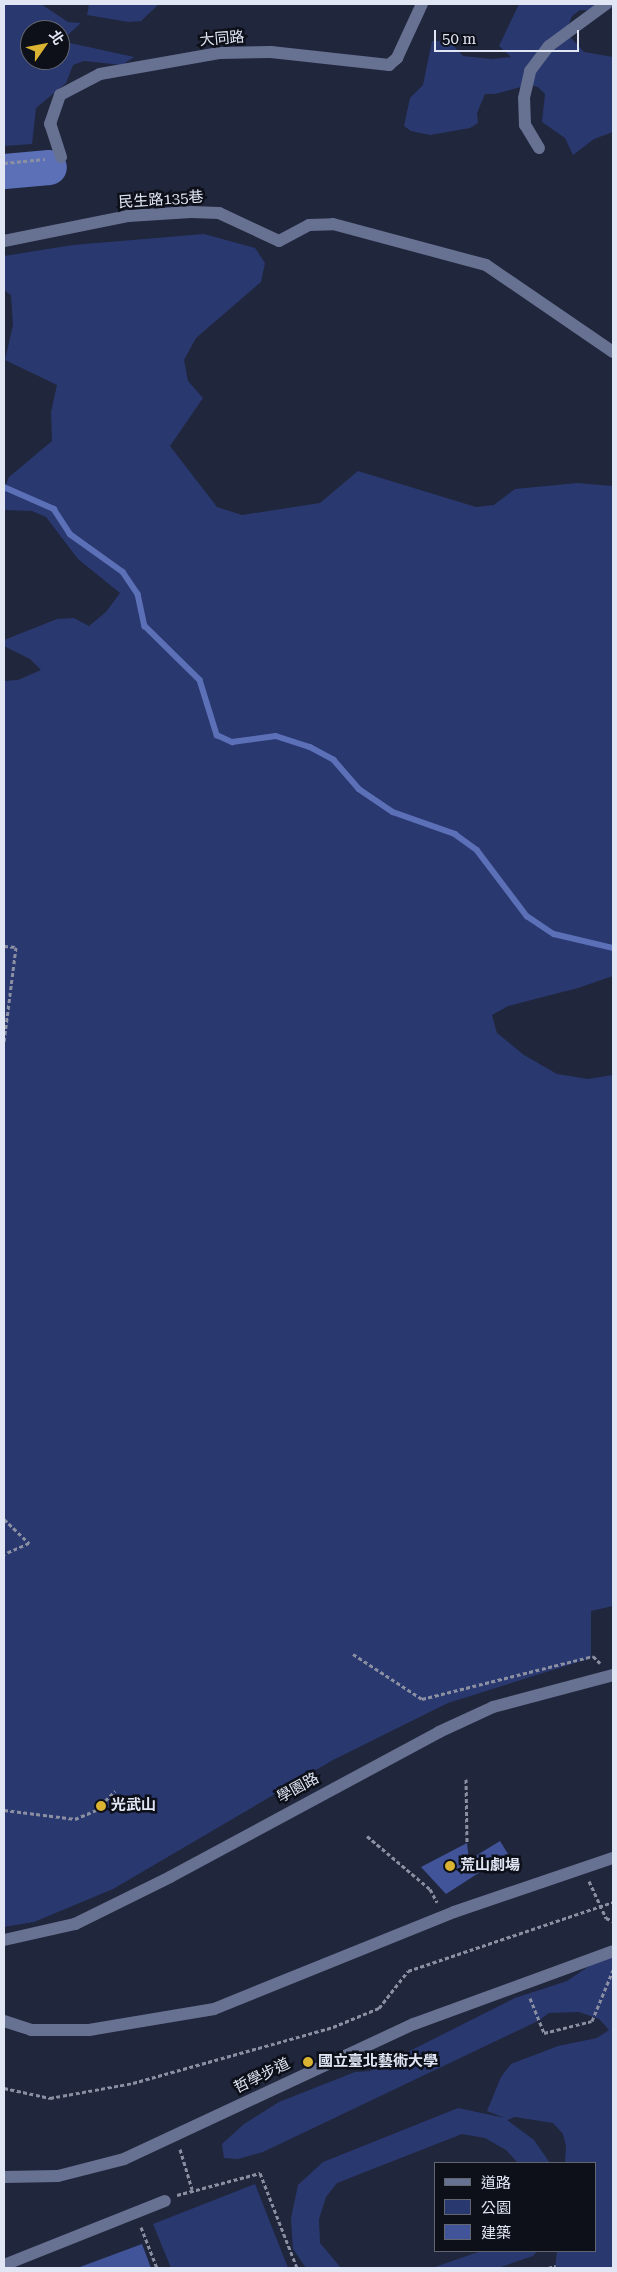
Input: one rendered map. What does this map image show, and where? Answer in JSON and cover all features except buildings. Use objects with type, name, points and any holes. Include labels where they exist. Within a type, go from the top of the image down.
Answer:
[{"type":"street","name":"大同路","points":[[61,158],[50,124],[60,95],[100,74],[219,53],[271,52],[389,65],[397,58],[422,4]]},
{"type":"street","points":[[538,148],[525,125],[524,98],[530,70],[549,46],[606,4]]},
{"type":"street","name":"民生路135巷","points":[[4,241],[128,216],[219,213],[279,241],[310,225],[332,224],[486,264],[613,352]]},
{"type":"street","name":"學園路","points":[[4,1940],[75,1924],[170,1877],[439,1732],[493,1707],[613,1675]]},
{"type":"street","points":[[4,2021],[31,2030],[89,2030],[214,2009],[445,1916],[613,1858]]},
{"type":"street","name":"哲學步道","points":[[4,2177],[58,2176],[124,2158],[369,2044],[523,1982],[613,1951]]},
{"type":"street","points":[[4,2266],[165,2201]]},
{"type":"path","points":[[4,163],[61,158]]},
{"type":"path","points":[[4,946],[16,947],[4,1042]]},
{"type":"path","points":[[4,1519],[29,1543],[4,1554]]},
{"type":"path","points":[[353,1654],[422,1699],[593,1656],[613,1675]]},
{"type":"path","points":[[466,1779],[467,1843]]},
{"type":"path","points":[[4,1810],[76,1819],[96,1810],[115,1791]]},
{"type":"path","points":[[367,1836],[430,1889],[445,1916]]},
{"type":"path","points":[[582,1868],[606,1918],[613,1921]]},
{"type":"path","points":[[4,2088],[50,2098],[133,2083],[334,2026],[379,2008],[408,1971],[613,1902]]},
{"type":"path","points":[[523,1982],[544,2033],[592,2021],[613,1970]]},
{"type":"path","points":[[180,2153],[192,2189],[260,2173],[297,2268]]},
{"type":"path","points":[[136,2214],[157,2268]]},
{"type":"path","points":[[548,2268],[556,2266]]},
{"type":"green space","points":[[4,4],[41,4],[65,20],[20,20],[20,70],[70,70],[70,43],[134,57],[122,65],[84,61],[73,65],[66,83],[36,108],[32,144],[4,146]]},
{"type":"green space","points":[[89,4],[159,4],[141,21],[129,22],[87,15]]},
{"type":"green space","points":[[519,4],[613,4],[613,8],[602,11],[580,10],[572,16],[568,26],[571,38],[584,52],[613,57],[613,132],[594,139],[573,155],[565,138],[542,122],[545,94],[538,87],[528,85],[495,94],[485,94],[477,113],[478,123],[470,128],[430,135],[411,131],[404,126],[410,98],[423,85],[432,41],[449,41],[463,56],[492,59],[511,57],[499,46]]},
{"type":"green space","points":[[70,22],[81,23],[70,33]]},
{"type":"green space","points":[[204,234],[255,248],[265,263],[261,282],[196,338],[184,360],[188,381],[203,398],[170,446],[217,507],[242,515],[320,503],[358,471],[476,507],[494,505],[515,489],[577,483],[613,486],[613,976],[578,988],[508,1006],[492,1015],[497,1033],[524,1055],[557,1074],[588,1079],[613,1075],[613,1606],[591,1611],[591,1658],[448,1703],[333,1760],[113,1889],[34,1922],[4,1927],[4,681],[18,680],[41,670],[30,659],[4,646],[4,640],[57,619],[74,618],[89,626],[106,612],[120,593],[78,559],[46,517],[32,511],[4,510],[4,489],[9,477],[52,441],[51,412],[57,385],[5,360],[13,325],[11,295],[4,290],[4,256],[73,245]]},
{"type":"green space","points":[[613,1950],[613,2268],[555,2268],[557,2252],[597,2252],[597,2162],[565,2162],[566,2146],[563,2134],[553,2123],[515,2117],[507,2120],[534,2140],[549,2162],[517,2162],[506,2150],[485,2138],[462,2134],[337,2183],[326,2197],[319,2219],[320,2243],[341,2268],[306,2268],[293,2249],[291,2218],[298,2185],[323,2162],[458,2108],[505,2118],[487,2111],[501,2077],[511,2064],[558,2046],[597,2038],[609,2030],[599,2019],[579,2012],[549,2013],[538,2021],[263,2152],[238,2159],[224,2158],[222,2144],[244,2124],[279,2102],[355,2072],[370,2071],[515,1998],[567,1981]]},
{"type":"green space","points":[[255,2184],[288,2268],[171,2268],[153,2224]]},
{"type":"green space","points":[[478,2252],[536,2252],[533,2256],[498,2268],[432,2268]]},
{"type":"waterway","points":[[4,171],[49,167]]},
{"type":"waterway","points":[[4,487],[54,509],[70,534],[123,572],[138,594],[145,626],[200,680],[217,735],[232,742],[276,736],[310,747],[334,760],[359,789],[393,812],[455,834],[477,850],[527,916],[554,934],[613,948]]},
{"type":"place","name":"光武山","points":[[101,1806]]},
{"type":"place","name":"荒山劇場","points":[[450,1866]]},
{"type":"place","name":"國立臺北藝術大學","points":[[308,2062]]}]
